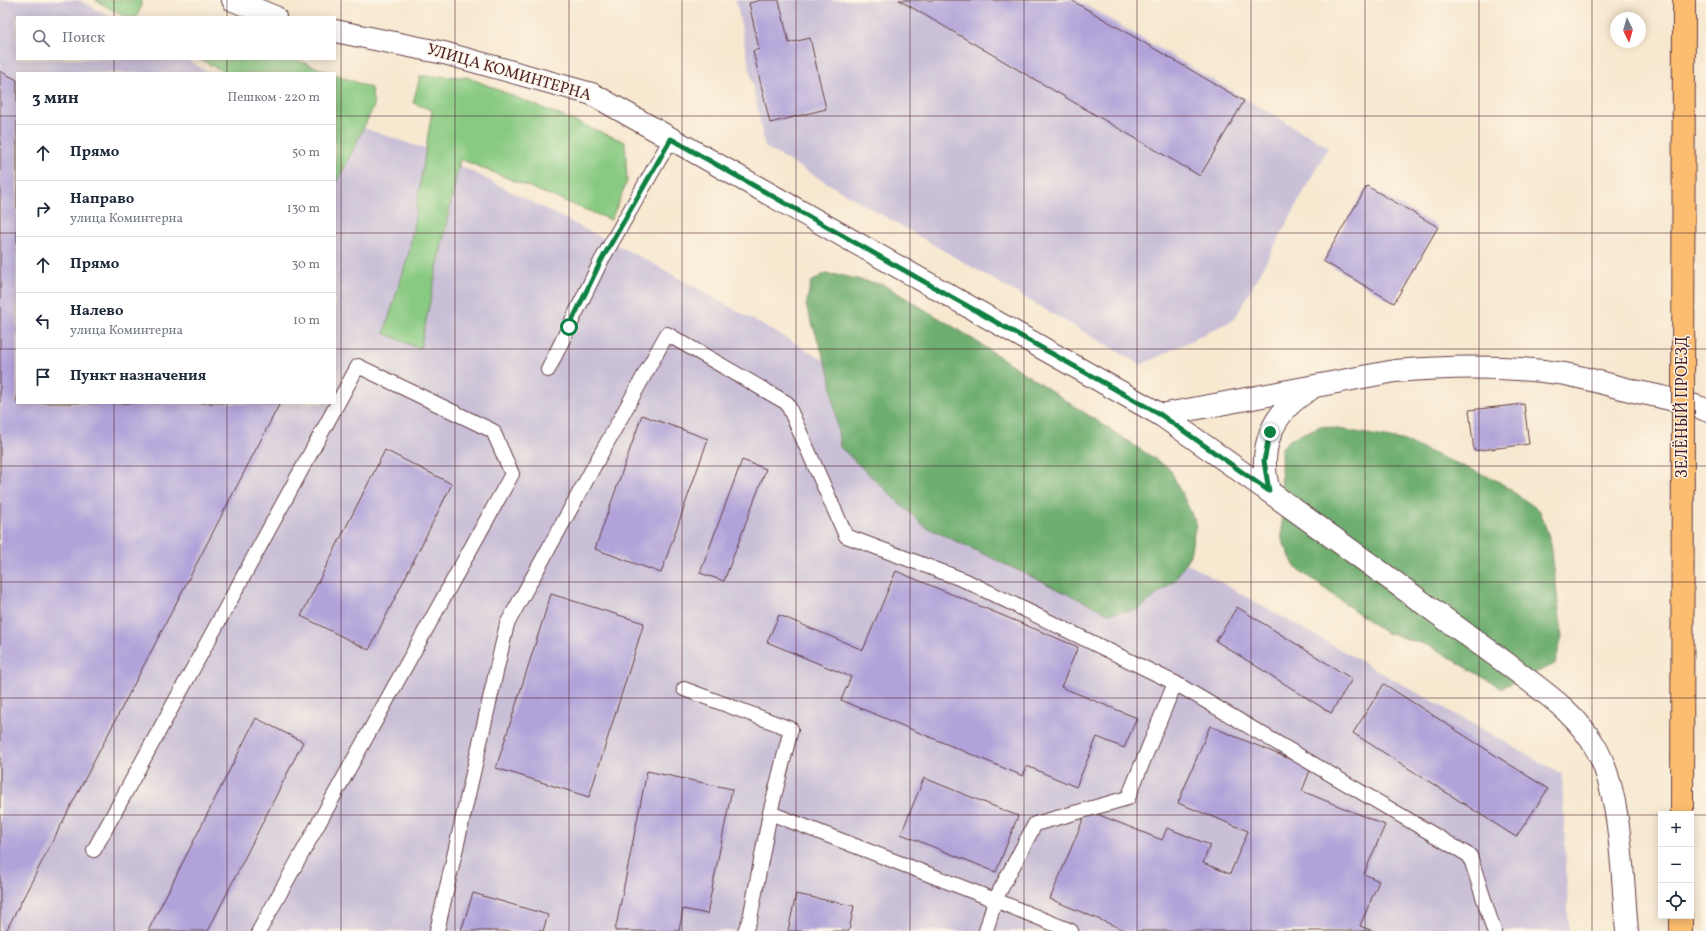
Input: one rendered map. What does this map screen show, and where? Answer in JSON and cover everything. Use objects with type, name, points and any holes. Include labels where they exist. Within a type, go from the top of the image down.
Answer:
[{"type":"main road","name":"ЗЕЛЁНЫЙ ПРОЕЗД","points":[[1682,811],[1684,0]]},
{"type":"main road","points":[[1681,919],[1681,931]]},
{"type":"street","points":[[233,0],[273,16]]},
{"type":"street","name":"УЛИЦА КОМИНТЕРНА","points":[[336,31],[444,53],[592,94],[1161,415],[1269,491],[1558,702],[1586,732],[1606,768],[1612,788],[1620,852],[1627,931]]},
{"type":"street","points":[[1161,415],[1395,371],[1433,367],[1491,367],[1567,375],[1684,402],[1706,410]]},
{"type":"street","points":[[1269,491],[1264,461],[1266,442],[1274,423],[1293,400],[1319,386]]},
{"type":"lane","points":[[548,370],[601,261],[671,139]]},
{"type":"lane","points":[[437,931],[507,624],[667,334],[787,404],[846,536],[964,580],[1175,683],[1470,856],[1494,931]]},
{"type":"lane","points":[[94,850],[358,366],[493,431],[512,474],[259,931]]},
{"type":"lane","points":[[986,931],[995,900],[1035,824],[1128,798],[1175,683]]},
{"type":"lane","points":[[684,688],[791,729],[770,813],[750,919],[745,931]]},
{"type":"lane","points":[[770,813],[1071,931]]},
{"type":"shaded area","points":[[0,0],[79,0],[108,16],[16,16],[16,60],[187,60],[208,72],[16,72],[16,404],[336,404],[336,118],[431,151],[650,262],[1562,774],[1569,931],[0,931]]},
{"type":"shaded area","points":[[736,0],[1077,0],[1328,147],[1235,319],[1141,365],[765,147]]},
{"type":"green space","points":[[95,0],[141,0],[141,8],[137,16],[123,16]]},
{"type":"green space","points":[[202,60],[297,60],[328,72],[224,72]]},
{"type":"green space","points":[[336,74],[371,88],[374,106],[336,185]]},
{"type":"green space","points":[[420,76],[467,77],[625,142],[627,181],[611,220],[460,159],[420,349],[384,333],[409,253],[432,110],[413,103]]},
{"type":"green space","points":[[824,274],[839,275],[884,285],[962,332],[1170,469],[1196,523],[1190,555],[1175,580],[1138,610],[1108,613],[924,526],[840,447],[830,375],[806,306],[811,282]]},
{"type":"green space","points":[[1321,426],[1402,440],[1498,481],[1540,511],[1551,543],[1562,636],[1555,664],[1501,688],[1430,646],[1384,632],[1295,567],[1282,540],[1281,448],[1292,438]]},
{"type":"building","points":[[761,0],[779,0],[789,43],[810,38],[826,109],[770,123],[753,51],[759,49],[749,3]]},
{"type":"building","points":[[899,0],[1071,0],[1244,101],[1200,176]]},
{"type":"building","points":[[0,71],[16,79],[16,404],[279,404],[6,931],[0,931]]},
{"type":"building","points":[[1367,186],[1438,227],[1394,303],[1323,261]]},
{"type":"building","points":[[1524,404],[1529,444],[1474,451],[1469,410]]},
{"type":"building","points":[[642,415],[708,439],[661,573],[595,549]]},
{"type":"building","points":[[385,450],[452,484],[369,650],[301,616]]},
{"type":"building","points":[[742,460],[766,469],[724,581],[700,573]]},
{"type":"building","points":[[896,571],[1078,647],[1061,687],[1137,718],[1124,748],[1097,737],[1076,787],[1027,766],[1023,776],[841,700],[851,677],[767,642],[779,615],[863,650]]},
{"type":"building","points":[[551,594],[644,623],[589,797],[496,768]]},
{"type":"building","points":[[1237,607],[1352,679],[1331,713],[1216,641]]},
{"type":"building","points":[[1384,684],[1548,789],[1516,837],[1353,733]]},
{"type":"building","points":[[256,718],[303,742],[208,931],[148,931]]},
{"type":"building","points":[[1210,726],[1311,768],[1302,791],[1385,825],[1364,874],[1379,881],[1360,926],[1373,931],[1127,931],[1050,899],[1087,810],[1162,840],[1167,828],[1210,845],[1203,863],[1230,874],[1248,831],[1178,803]]},
{"type":"building","points":[[647,771],[732,789],[707,914],[683,909],[679,931],[615,931]]},
{"type":"building","points":[[924,778],[1018,816],[996,872],[901,834]]},
{"type":"building","points":[[473,893],[548,915],[543,931],[461,931]]},
{"type":"building","points":[[796,894],[854,906],[849,931],[788,931]]},
{"type":"route","points":[[569,327],[601,261],[671,139],[1161,415],[1269,491],[1264,471],[1264,461],[1266,442],[1270,432]]}]
